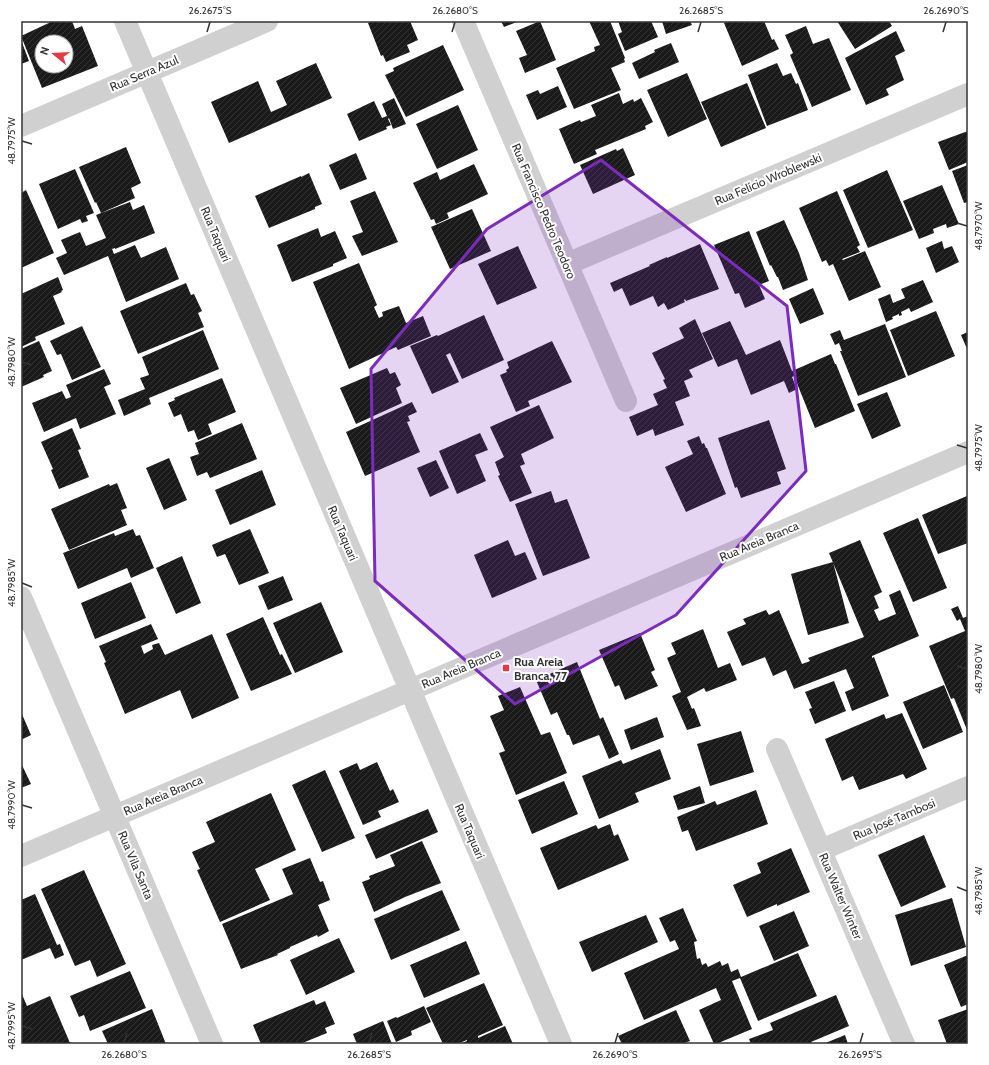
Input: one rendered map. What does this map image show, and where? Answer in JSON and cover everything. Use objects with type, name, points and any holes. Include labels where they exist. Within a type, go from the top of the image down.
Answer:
[{"type":"street","name":"Rua Taquari","points":[[125,21],[561,1044]]},
{"type":"street","name":"Rua Serra Azul","points":[[21,126],[267,21]]},
{"type":"street","name":"Rua Francisco Pedro Teodoro","points":[[463,21],[626,401]]},
{"type":"street","name":"Rua Felício Wroblewski","points":[[567,264],[968,94]]},
{"type":"street","name":"Rua Areia Branca","points":[[21,856],[968,452]]},
{"type":"street","name":"Rua Vila Santa","points":[[21,598],[116,816],[212,1044]]},
{"type":"street","name":"Rua Walter Winter","points":[[777,748],[904,1044]]},
{"type":"street","name":"Rua José Tambosi","points":[[821,850],[968,787]]},
{"type":"highlighted area","points":[[601,160],[787,306],[806,471],[676,615],[515,704],[375,581],[371,369],[487,229]]},
{"type":"building","points":[[53,21],[72,21],[75,29],[82,26],[98,66],[42,88],[36,74],[74,74],[74,34],[34,34],[34,68],[21,36]]},
{"type":"building","points":[[373,21],[410,21],[418,40],[407,45],[410,52],[386,62],[383,55],[381,56],[368,23]]},
{"type":"building","points":[[501,21],[519,21],[504,27]]},
{"type":"building","points":[[540,21],[556,60],[525,73],[519,58],[527,55],[516,31]]},
{"type":"building","points":[[589,21],[610,21],[625,58],[625,62],[611,68],[621,90],[574,109],[556,68],[595,51],[594,47],[600,45]]},
{"type":"building","points":[[618,21],[651,21],[658,37],[625,51],[618,34],[622,32]]},
{"type":"building","points":[[662,21],[690,21],[692,25],[666,34]]},
{"type":"building","points":[[728,21],[764,21],[772,40],[774,39],[779,49],[742,66],[724,23]]},
{"type":"building","points":[[837,21],[889,21],[892,26],[855,49]]},
{"type":"building","points":[[806,26],[813,44],[829,38],[851,90],[812,107],[790,55],[793,53],[785,35]]},
{"type":"building","points":[[896,31],[905,51],[895,56],[904,80],[886,89],[889,95],[866,105],[845,58]]},
{"type":"building","points":[[21,40],[29,61],[21,64]]},
{"type":"building","points":[[671,43],[679,62],[639,79],[632,63],[655,52],[654,50]]},
{"type":"building","points":[[443,45],[464,90],[406,117],[385,75],[394,71],[393,68]]},
{"type":"building","points":[[316,63],[332,98],[229,143],[211,102],[258,81],[271,112],[287,105],[276,81]]},
{"type":"building","points":[[777,63],[783,76],[791,73],[796,84],[798,83],[808,110],[767,126],[748,75]]},
{"type":"building","points":[[687,73],[707,119],[668,137],[647,90]]},
{"type":"building","points":[[747,83],[766,128],[721,147],[701,102]]},
{"type":"building","points":[[558,86],[567,107],[537,120],[526,95],[538,90],[540,94]]},
{"type":"building","points":[[619,93],[623,104],[633,99],[634,102],[641,98],[653,122],[645,126],[646,129],[595,150],[597,154],[574,164],[559,129],[580,120],[581,122],[596,116],[591,105]]},
{"type":"building","points":[[394,98],[406,124],[393,129],[389,118],[388,119],[391,125],[386,127],[387,129],[359,141],[347,114],[374,101],[382,118],[387,116],[382,104]]},
{"type":"building","points":[[458,105],[478,150],[437,169],[416,124]]},
{"type":"building","points":[[968,131],[968,162],[949,170],[938,142]]},
{"type":"building","points":[[126,147],[141,183],[131,188],[135,198],[101,213],[79,167]]},
{"type":"building","points":[[623,148],[635,175],[593,194],[580,165],[616,149],[617,151]]},
{"type":"building","points":[[356,153],[367,179],[340,190],[329,165]]},
{"type":"building","points":[[474,164],[488,194],[447,213],[449,218],[436,224],[434,219],[431,220],[413,183],[437,172],[440,180]]},
{"type":"building","points":[[968,165],[968,202],[964,203],[952,171]]},
{"type":"building","points":[[75,169],[94,213],[86,216],[88,221],[82,223],[80,219],[58,229],[39,184]]},
{"type":"building","points":[[887,170],[913,230],[868,248],[843,190]]},
{"type":"building","points":[[309,173],[322,204],[315,207],[315,209],[269,228],[255,196]]},
{"type":"building","points":[[942,185],[959,224],[947,228],[946,224],[933,229],[934,233],[919,239],[903,201]]},
{"type":"building","points":[[26,190],[54,253],[21,268],[21,193]]},
{"type":"building","points":[[375,191],[398,242],[362,256],[352,236],[363,232],[350,201]]},
{"type":"building","points":[[837,191],[860,245],[857,247],[860,252],[842,259],[843,260],[865,251],[881,287],[849,301],[833,264],[829,266],[826,260],[822,262],[799,208]]},
{"type":"building","points":[[130,202],[133,210],[144,205],[155,233],[112,249],[114,254],[135,245],[141,258],[166,247],[179,279],[126,302],[108,256],[64,275],[56,258],[67,253],[61,240],[80,232],[86,246],[106,238],[96,215]]},
{"type":"building","points":[[472,209],[491,251],[450,269],[431,227]]},
{"type":"building","points":[[784,220],[799,253],[808,280],[783,290],[778,277],[771,265],[770,266],[756,232]]},
{"type":"building","points":[[318,228],[321,237],[335,231],[347,258],[333,264],[333,266],[292,282],[277,245]]},
{"type":"building","points":[[749,231],[769,281],[759,285],[765,299],[745,308],[739,293],[735,294],[714,245]]},
{"type":"building","points":[[942,241],[944,249],[952,246],[959,262],[936,273],[926,248]]},
{"type":"building","points":[[700,244],[719,289],[686,301],[685,299],[685,302],[668,310],[664,303],[658,307],[653,296],[630,306],[622,288],[614,292],[610,283]]},
{"type":"building","points":[[518,246],[537,288],[497,305],[478,264]]},
{"type":"building","points":[[359,263],[377,305],[374,307],[379,318],[383,316],[382,312],[399,306],[406,323],[423,316],[431,336],[398,350],[396,347],[349,369],[313,282]]},
{"type":"building","points":[[58,277],[63,290],[61,291],[62,292],[53,296],[65,324],[35,337],[36,340],[21,347],[21,294]]},
{"type":"building","points":[[923,280],[933,302],[911,312],[909,308],[901,312],[902,315],[899,316],[899,314],[892,317],[893,319],[886,322],[878,299],[890,294],[893,303],[905,298],[901,289]]},
{"type":"building","points":[[186,283],[191,295],[194,294],[202,311],[198,313],[204,327],[138,354],[120,311]]},
{"type":"building","points":[[813,288],[824,314],[800,324],[789,299]]},
{"type":"building","points":[[936,311],[955,356],[908,376],[890,330]]},
{"type":"building","points":[[484,315],[504,360],[462,379],[450,353],[446,355],[459,382],[432,394],[410,346],[437,335],[438,336]]},
{"type":"building","points":[[695,319],[713,359],[689,370],[693,377],[684,381],[690,396],[675,402],[684,425],[655,436],[653,429],[637,436],[629,417],[658,405],[653,394],[667,388],[663,380],[665,379],[652,353],[684,338],[679,328]]},
{"type":"building","points":[[730,321],[746,355],[780,340],[792,371],[831,354],[855,411],[815,428],[794,376],[792,377],[797,389],[789,393],[784,381],[751,395],[737,359],[718,367],[702,333]]},
{"type":"building","points":[[885,324],[906,377],[858,396],[840,351],[842,351],[839,343],[835,345],[830,334],[840,330],[844,340]]},
{"type":"building","points":[[82,326],[101,367],[72,380],[61,354],[57,355],[50,341]]},
{"type":"building","points":[[203,330],[219,369],[149,398],[151,404],[124,416],[118,400],[145,389],[140,378],[149,375],[142,357]]},
{"type":"building","points":[[968,332],[968,351],[961,335]]},
{"type":"building","points":[[39,341],[52,371],[43,375],[44,377],[21,387],[21,349]]},
{"type":"building","points":[[552,341],[572,382],[528,401],[530,406],[516,412],[500,375],[507,372],[506,370],[509,368],[507,362]]},
{"type":"building","points":[[387,368],[390,374],[395,372],[401,385],[396,388],[402,403],[356,424],[340,388]]},
{"type":"building","points":[[104,369],[111,384],[104,387],[116,414],[80,429],[76,418],[44,432],[32,403],[62,391],[66,399],[71,397],[66,385]]},
{"type":"building","points":[[222,378],[236,412],[208,424],[212,434],[198,440],[194,430],[188,432],[181,414],[174,417],[168,403],[175,400],[174,398]]},
{"type":"building","points":[[887,392],[901,426],[872,439],[857,404]]},
{"type":"building","points":[[412,402],[417,412],[408,416],[410,421],[407,422],[420,452],[365,476],[346,432]]},
{"type":"building","points":[[539,405],[554,438],[521,454],[525,464],[520,466],[532,493],[510,502],[498,476],[500,475],[495,462],[504,457],[490,427]]},
{"type":"building","points":[[769,420],[786,469],[777,472],[781,484],[741,498],[737,487],[735,488],[718,438]]},
{"type":"building","points":[[242,423],[257,459],[210,478],[207,472],[197,476],[190,457],[199,454],[195,443]]},
{"type":"building","points":[[72,428],[81,449],[78,450],[89,477],[59,489],[51,470],[53,469],[41,442]]},
{"type":"building","points":[[480,433],[488,450],[475,455],[486,481],[457,494],[439,451]]},
{"type":"building","points":[[699,436],[702,444],[704,443],[707,448],[726,494],[686,512],[665,467],[693,454],[687,441]]},
{"type":"building","points":[[169,458],[187,500],[164,510],[146,468]]},
{"type":"building","points":[[436,460],[449,488],[430,497],[417,468]]},
{"type":"building","points":[[262,470],[276,505],[230,525],[215,490]]},
{"type":"building","points":[[117,483],[127,508],[121,510],[127,525],[69,550],[51,509],[109,484],[110,486]]},
{"type":"building","points":[[551,491],[555,503],[567,499],[590,558],[543,576],[515,504]]},
{"type":"building","points":[[967,496],[968,543],[938,554],[922,515]]},
{"type":"building","points":[[918,518],[947,588],[913,602],[883,533]]},
{"type":"building","points":[[133,529],[136,536],[140,535],[154,568],[131,578],[127,568],[78,589],[63,553],[114,533],[115,536]]},
{"type":"building","points":[[250,529],[269,573],[239,585],[225,554],[217,557],[212,545]]},
{"type":"building","points":[[508,540],[515,556],[525,552],[537,579],[492,598],[474,555]]},
{"type":"building","points":[[860,540],[882,592],[874,596],[879,608],[874,610],[879,621],[896,614],[889,595],[900,590],[919,636],[872,656],[872,658],[874,657],[889,696],[852,711],[845,692],[854,688],[846,669],[794,689],[786,670],[773,676],[765,657],[742,666],[727,632],[746,624],[743,619],[766,610],[769,615],[779,610],[802,664],[810,661],[808,658],[864,637],[829,553]]},
{"type":"building","points":[[182,556],[201,603],[176,614],[156,568]]},
{"type":"building","points":[[833,562],[849,623],[808,635],[791,574]]},
{"type":"building","points":[[283,576],[293,600],[268,610],[258,586]]},
{"type":"building","points":[[131,582],[146,618],[95,639],[81,603]]},
{"type":"building","points":[[321,602],[343,652],[295,673],[273,623]]},
{"type":"building","points":[[958,606],[963,618],[968,616],[968,730],[954,698],[951,699],[929,646],[965,631],[960,619],[957,621],[951,609]]},
{"type":"building","points":[[263,617],[280,655],[282,654],[292,674],[251,691],[226,634]]},
{"type":"building","points":[[151,624],[158,639],[141,646],[144,654],[153,649],[152,645],[159,643],[165,655],[212,634],[239,698],[192,719],[180,690],[125,714],[104,663],[106,662],[99,646]]},
{"type":"building","points":[[703,629],[718,668],[730,663],[737,680],[706,692],[704,688],[687,697],[692,709],[694,708],[701,726],[687,730],[672,696],[681,692],[667,658],[676,654],[671,643]]},
{"type":"building","points":[[640,633],[655,670],[651,672],[658,686],[625,700],[619,685],[615,687],[599,650]]},
{"type":"building","points":[[577,662],[600,719],[603,717],[619,754],[609,759],[599,735],[573,745],[557,712],[551,715],[536,680]]},
{"type":"building","points":[[834,681],[846,711],[815,724],[809,709],[812,708],[805,692]]},
{"type":"building","points":[[944,685],[963,732],[923,749],[903,702]]},
{"type":"building","points":[[520,687],[541,735],[550,732],[567,773],[516,795],[499,753],[505,751],[490,716],[504,710],[498,696]]},
{"type":"building","points":[[21,712],[31,735],[21,740]]},
{"type":"building","points":[[902,713],[927,769],[906,779],[903,774],[859,790],[853,776],[842,781],[825,739],[884,714],[886,719]]},
{"type":"building","points":[[657,717],[664,737],[631,750],[624,730]]},
{"type":"building","points":[[741,731],[754,772],[710,786],[697,744]]},
{"type":"building","points":[[660,749],[671,779],[635,793],[639,802],[599,819],[582,776],[621,760],[623,764]]},
{"type":"building","points":[[377,762],[390,791],[393,789],[399,802],[378,811],[381,817],[363,825],[339,771],[357,763],[360,770]]},
{"type":"building","points":[[21,763],[31,784],[21,788]]},
{"type":"building","points":[[325,770],[355,838],[322,852],[292,785]]},
{"type":"building","points":[[564,781],[578,814],[532,834],[518,800]]},
{"type":"building","points":[[700,786],[705,803],[678,810],[673,796]]},
{"type":"building","points":[[756,790],[768,824],[696,851],[688,830],[682,832],[677,817],[715,801],[717,805]]},
{"type":"building","points":[[271,793],[296,850],[255,869],[270,900],[220,922],[197,870],[200,869],[192,852],[215,842],[206,822]]},
{"type":"building","points":[[428,809],[438,832],[376,859],[365,835]]},
{"type":"building","points":[[610,824],[614,836],[618,834],[629,860],[558,890],[540,848],[596,825],[598,829]]},
{"type":"building","points":[[924,835],[946,887],[901,907],[878,855]]},
{"type":"building","points":[[422,841],[441,883],[405,897],[374,912],[362,882],[370,879],[369,876],[395,866],[390,855]]},
{"type":"building","points":[[791,848],[810,892],[747,917],[733,885],[761,873],[757,863]]},
{"type":"building","points":[[310,858],[320,882],[323,881],[330,900],[318,905],[329,931],[318,937],[317,935],[290,947],[277,954],[278,955],[241,969],[222,924],[293,894],[282,869]]},
{"type":"building","points":[[84,870],[126,964],[97,977],[90,960],[75,966],[41,889]]},
{"type":"building","points":[[442,890],[460,930],[391,960],[374,919]]},
{"type":"building","points":[[35,894],[57,945],[60,944],[64,955],[55,959],[50,948],[21,960],[21,900]]},
{"type":"building","points":[[952,898],[966,947],[911,966],[895,915]]},
{"type":"building","points":[[683,908],[697,941],[694,942],[697,959],[700,958],[702,965],[706,963],[708,967],[720,961],[722,966],[728,963],[731,972],[738,969],[741,977],[798,953],[817,996],[758,1021],[740,978],[732,981],[752,1029],[716,1044],[714,1044],[699,1010],[721,1000],[716,988],[644,1020],[624,973],[679,949],[675,940],[670,942],[659,918]]},
{"type":"building","points":[[794,911],[809,946],[774,961],[759,926]]},
{"type":"building","points":[[646,915],[658,942],[592,972],[579,942]]},
{"type":"building","points":[[339,938],[355,972],[306,995],[290,960]]},
{"type":"building","points":[[466,941],[480,974],[424,998],[410,965]]},
{"type":"building","points":[[968,955],[968,1004],[961,1007],[944,965]]},
{"type":"building","points":[[130,971],[146,1008],[90,1031],[84,1015],[79,1017],[70,996]]},
{"type":"building","points":[[484,983],[503,1025],[478,1036],[478,1038],[505,1026],[513,1044],[459,1044],[467,1040],[457,1044],[443,1044],[426,1008]]},
{"type":"building","points":[[21,992],[27,1006],[50,996],[70,1043],[71,1042],[72,1044],[21,1044]]},
{"type":"building","points":[[836,995],[849,1026],[811,1042],[812,1044],[751,1044],[749,1039],[773,1030],[770,1023]]},
{"type":"building","points":[[314,1000],[316,1005],[325,1001],[335,1024],[325,1028],[327,1033],[300,1044],[261,1044],[253,1025]]},
{"type":"building","points":[[424,1006],[431,1022],[411,1031],[412,1035],[396,1042],[387,1021]]},
{"type":"building","points":[[152,1009],[166,1044],[108,1044],[102,1031]]},
{"type":"building","points":[[968,1009],[968,1044],[947,1044],[938,1020]]},
{"type":"building","points":[[676,1010],[690,1041],[682,1044],[622,1044],[618,1036]]},
{"type":"building","points":[[383,1021],[392,1044],[357,1044],[353,1034]]},
{"type":"building","points":[[845,1035],[848,1044],[823,1044]]},
{"type":"place","name":"Rua Areia Branca, 77","points":[[506,668]]}]
